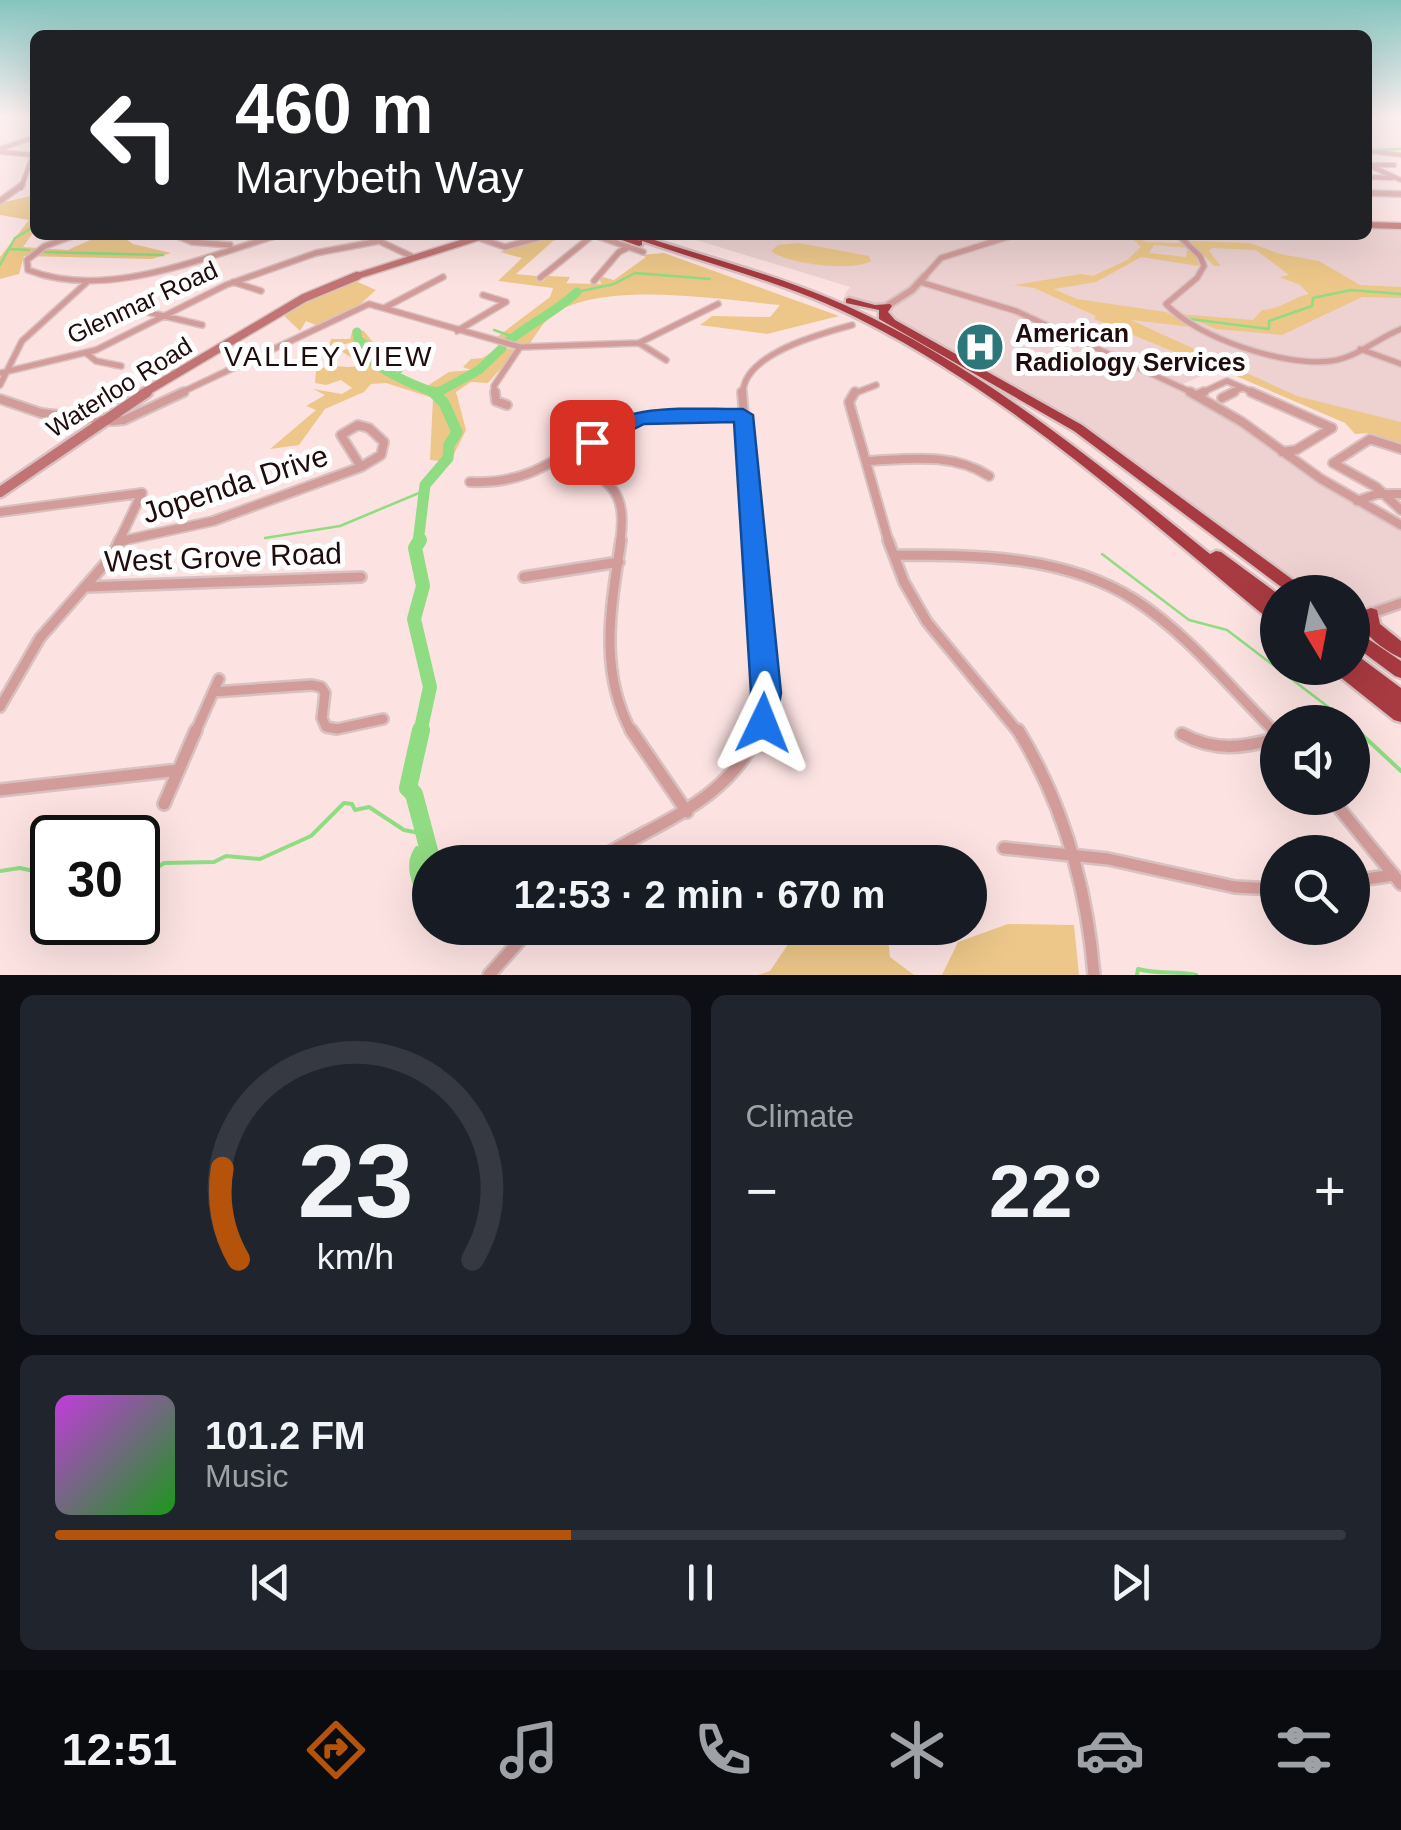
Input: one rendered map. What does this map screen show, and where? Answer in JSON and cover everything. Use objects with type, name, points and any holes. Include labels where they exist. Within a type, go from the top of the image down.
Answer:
[{"type":"highway","points":[[626,240],[871,320]]},
{"type":"highway","points":[[668,240],[848,301],[875,308],[887,306]]},
{"type":"highway","points":[[630,241],[871,320],[954,369],[1050,435],[1260,590]]},
{"type":"highway","points":[[848,301],[891,321],[1078,428],[1275,575]]},
{"type":"highway","points":[[887,306],[882,312],[891,321]]},
{"type":"highway","points":[[1050,435],[1260,604]]},
{"type":"highway","points":[[1370,614],[1372,627],[1401,650]]},
{"type":"highway","points":[[1370,647],[1401,670]]},
{"type":"highway","points":[[1370,674],[1401,698]]},
{"type":"highway","points":[[1363,685],[1401,714]]},
{"type":"main road","points":[[1372,225],[1401,226]]},
{"type":"main road","name":"Waterloo Road","points":[[0,492],[100,420],[290,306],[347,279],[461,240]]},
{"type":"street","points":[[1372,165],[1394,165]]},
{"type":"street","points":[[0,201],[20,190],[30,167]]},
{"type":"street","points":[[1372,167],[1400,179]]},
{"type":"street","points":[[25,177],[30,176]]},
{"type":"street","points":[[1372,177],[1400,179]]},
{"type":"street","points":[[1372,193],[1401,194]]},
{"type":"street","points":[[63,240],[34,253],[27,267],[46,279],[87,282],[139,274],[261,240]]},
{"type":"street","points":[[187,240],[234,247]]},
{"type":"street","points":[[484,240],[505,248],[531,240]]},
{"type":"street","points":[[540,278],[588,240]]},
{"type":"street","points":[[887,306],[920,282],[941,258],[998,240]]},
{"type":"street","points":[[1183,240],[1200,256],[1204,266],[1198,278],[1167,301],[1177,317],[1266,354],[1296,361],[1330,362],[1401,329]]},
{"type":"street","points":[[594,281],[630,241],[643,252]]},
{"type":"street","name":"Glenmar Road","points":[[2,372],[86,353],[233,282],[303,257],[368,242],[388,243],[411,256]]},
{"type":"street","points":[[384,308],[443,277]]},
{"type":"street","points":[[0,384],[2,372],[30,332],[87,282]]},
{"type":"street","points":[[233,282],[261,290]]},
{"type":"street","points":[[920,282],[1016,311],[1196,396],[1242,422],[1357,501],[1401,524]]},
{"type":"street","points":[[457,331],[506,302],[483,294]]},
{"type":"street","points":[[0,399],[12,406],[100,420],[131,418],[369,304],[520,348],[639,343],[718,304]]},
{"type":"street","points":[[143,311],[200,321],[202,325]]},
{"type":"street","points":[[626,845],[688,812],[721,788],[737,772],[758,739],[766,707],[742,387],[748,374],[791,346],[852,326]]},
{"type":"street","points":[[639,343],[666,360]]},
{"type":"street","points":[[507,405],[496,401],[494,386],[520,348]]},
{"type":"street","points":[[1360,348],[1401,364]]},
{"type":"street","points":[[86,353],[96,361],[121,366]]},
{"type":"street","points":[[1196,396],[1227,381],[1332,428],[1296,450],[1282,452]]},
{"type":"street","points":[[876,386],[859,388],[850,398],[895,556],[927,623],[1002,710],[1030,749],[1051,794],[1071,854],[1088,925],[1094,975]]},
{"type":"street","points":[[1222,398],[1242,388]]},
{"type":"street","points":[[0,413],[12,406]]},
{"type":"street","points":[[470,482],[499,484],[521,480],[635,419],[743,415]]},
{"type":"street","name":"Jopenda Drive","points":[[120,541],[206,524],[362,467],[381,455],[384,446],[374,429],[360,425],[344,430],[340,438],[362,467]]},
{"type":"street","points":[[1401,449],[1370,439],[1334,462],[1384,494],[1401,510]]},
{"type":"street","points":[[566,458],[606,480],[621,497],[624,512],[608,655],[612,685],[624,718],[688,812]]},
{"type":"street","points":[[867,461],[955,461],[978,467],[990,476]]},
{"type":"street","points":[[0,512],[140,492],[142,497],[120,541],[31,650],[0,707]]},
{"type":"street","points":[[1357,501],[1401,494]]},
{"type":"street","points":[[895,556],[1007,561],[1069,572],[1115,589],[1161,620],[1260,718]]},
{"type":"street","points":[[524,577],[570,566],[619,562]]},
{"type":"street","name":"West Grove Road","points":[[86,586],[362,577]]},
{"type":"street","points":[[1370,614],[1401,603]]},
{"type":"street","points":[[164,804],[219,679]]},
{"type":"street","points":[[213,692],[312,685],[321,687],[325,693],[322,718],[326,727],[337,729],[383,719]]},
{"type":"street","points":[[1182,734],[1209,747],[1232,750],[1260,741]]},
{"type":"street","points":[[0,790],[179,770]]},
{"type":"street","points":[[1346,815],[1398,880]]},
{"type":"street","points":[[1004,848],[1071,854],[1235,887],[1260,888]]},
{"type":"street","points":[[1370,881],[1398,880]]},
{"type":"street","points":[[489,975],[516,945]]},
{"type":"shaded area","points":[[30,196],[30,237],[23,247],[68,250],[90,240],[128,240],[171,253],[152,259],[24,256],[19,274],[0,279],[0,257],[29,220],[0,215],[0,203]]},
{"type":"shaded area","points":[[1372,226],[1401,227],[1401,425],[1310,404],[1221,367],[1181,385],[1009,306],[925,280],[942,260],[1006,240],[1372,240]]},
{"type":"shaded area","points":[[540,240],[556,240],[516,274],[536,276],[542,282],[548,276],[570,277],[566,283],[601,284],[599,276],[614,280],[646,257],[642,255],[664,253],[839,316],[767,334],[700,325],[712,316],[770,317],[780,305],[632,295],[576,304],[554,314],[529,345],[493,340],[550,297],[553,288],[498,281],[522,258],[500,252]]},
{"type":"shaded area","points":[[696,240],[991,240],[938,256],[910,286],[881,305],[868,305],[844,295],[850,287]]},
{"type":"shaded area","points":[[1134,240],[1184,243],[1189,248],[1154,245],[1149,253],[1186,257],[1187,250],[1196,254],[1199,266],[1141,257],[1096,282],[1054,289],[1077,299],[1166,312],[1192,327],[1131,320],[1297,396],[1401,422],[1401,445],[1372,433],[1355,434],[1345,423],[1222,370],[1198,372],[1204,366],[1199,362],[1094,319],[1096,316],[1034,288],[1014,285],[1081,274],[1093,276],[1127,260],[1141,247]]},
{"type":"shaded area","points":[[1190,241],[1250,243],[1280,254],[1319,261],[1360,285],[1401,287],[1401,298],[1362,297],[1282,335],[1216,329],[1179,314],[1253,320],[1262,310],[1309,294],[1300,285],[1280,277],[1289,275],[1256,250],[1212,248],[1209,251],[1221,266],[1214,266]]},
{"type":"shaded area","points":[[799,243],[869,256],[871,261],[850,266],[820,265],[791,260],[771,251],[778,245]]},
{"type":"shaded area","points":[[353,280],[376,290],[358,306],[318,326],[306,321],[300,331],[282,314]]},
{"type":"shaded area","points":[[929,286],[1005,308],[1206,403],[1318,481],[1401,528],[1401,596],[1370,606],[1370,575],[1290,575],[1079,420],[888,314],[886,310],[920,287]]},
{"type":"shaded area","points":[[353,329],[364,331],[376,346],[388,348],[378,361],[395,374],[427,386],[449,372],[471,370],[463,367],[471,359],[483,358],[499,347],[517,350],[488,383],[471,382],[456,392],[466,430],[450,462],[430,460],[433,398],[386,383],[371,384],[364,392],[325,409],[299,445],[270,449],[316,410],[306,406],[325,395],[313,389],[342,394],[352,388],[341,380],[326,385],[315,383],[316,371],[323,368],[361,364],[341,351],[353,347],[350,343],[329,347],[331,339],[350,339]]},
{"type":"shaded area","points":[[1008,924],[1074,925],[1079,975],[942,975],[957,945],[987,945],[987,932]]},
{"type":"shaded area","points":[[788,945],[889,945],[890,957],[914,975],[758,975],[770,971]]},
{"type":"waterway","points":[[0,265],[15,238],[30,229]]},
{"type":"waterway","points":[[10,249],[29,250]]},
{"type":"waterway","points":[[41,252],[163,255]]},
{"type":"waterway","points":[[577,292],[614,284],[635,273],[710,279]]},
{"type":"waterway","points":[[1190,319],[1269,329],[1269,321],[1312,306],[1313,298],[1351,290],[1401,294]]},
{"type":"waterway","points":[[506,343],[577,292]]},
{"type":"waterway","points":[[494,330],[511,336]]},
{"type":"waterway","points":[[357,332],[358,340],[372,350],[364,355],[398,377],[436,393],[432,392]]},
{"type":"waterway","points":[[435,394],[479,370],[502,348]]},
{"type":"waterway","points":[[395,376],[413,361],[429,355]]},
{"type":"waterway","points":[[435,394],[439,392]]},
{"type":"waterway","points":[[418,543],[425,485],[448,458],[449,445],[457,432],[444,403],[435,394]]},
{"type":"waterway","points":[[265,538],[340,526],[419,493]]},
{"type":"waterway","points":[[420,540],[415,548],[423,586],[414,619],[430,687],[420,733]]},
{"type":"waterway","points":[[1102,554],[1189,620],[1227,630],[1326,705]]},
{"type":"waterway","points":[[421,730],[408,788],[414,794],[428,845]]},
{"type":"waterway","points":[[1370,742],[1401,771]]},
{"type":"waterway","points":[[160,866],[214,862],[226,856],[260,859],[311,836],[344,803],[352,804],[355,810],[369,807],[404,830],[424,834]]},
{"type":"waterway","points":[[0,871],[30,870]]},
{"type":"waterway","points":[[1137,975],[1138,969],[1196,975]]},
{"type":"place","name":"American Radiology Services","points":[[980,347]]},
{"type":"district","name":"VALLEY VIEW","points":[[329,356]]},
{"type":"route","points":[[592,442],[626,422],[644,418],[743,415],[766,693],[763,723]]}]
